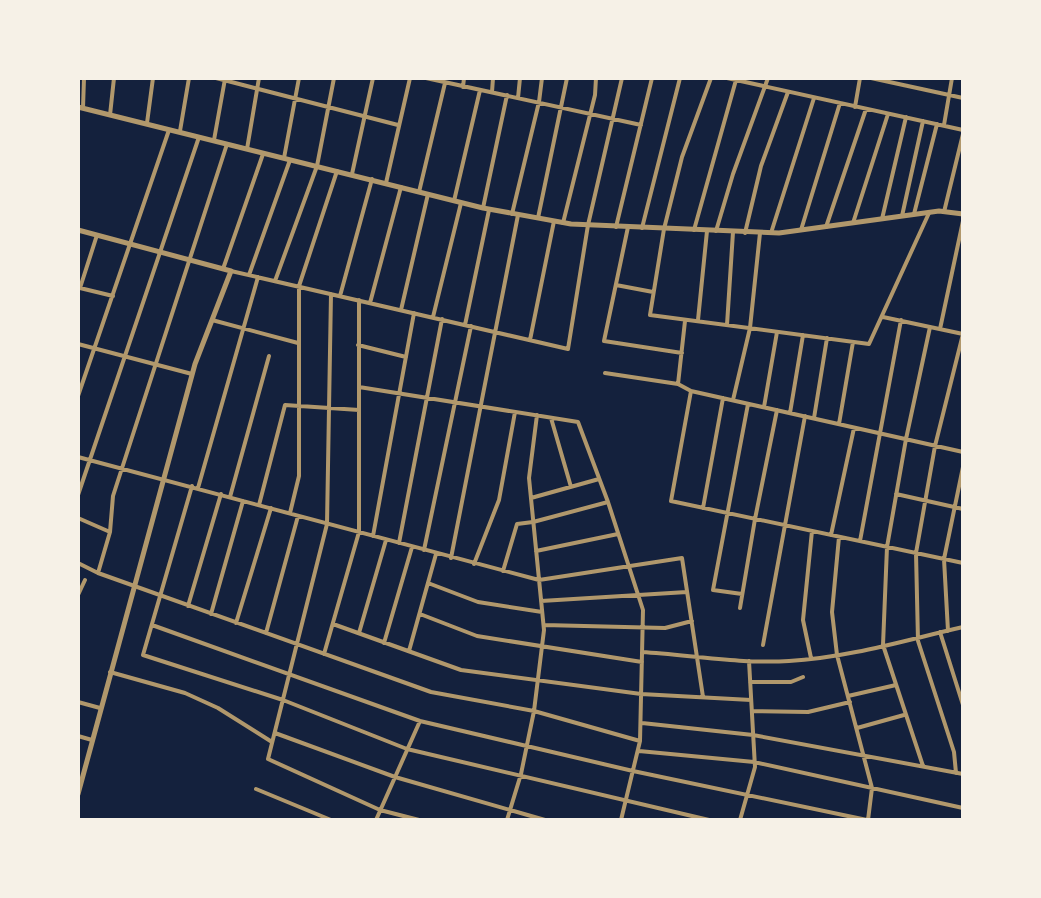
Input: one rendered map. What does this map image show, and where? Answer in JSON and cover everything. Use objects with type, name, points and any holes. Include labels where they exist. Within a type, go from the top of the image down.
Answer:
[{"type":"street","points":[[84,78],[81,107],[486,209],[563,223],[771,233],[914,214],[963,214]]},
{"type":"street","points":[[110,115],[114,78]]},
{"type":"street","points":[[147,123],[153,78]]},
{"type":"street","points":[[180,131],[189,78]]},
{"type":"street","points":[[216,78],[398,125]]},
{"type":"street","points":[[247,149],[259,78]]},
{"type":"street","points":[[249,275],[287,158],[299,78]]},
{"type":"street","points":[[275,281],[317,166],[334,78]]},
{"type":"street","points":[[352,174],[373,78]]},
{"type":"street","points":[[386,183],[410,78]]},
{"type":"street","points":[[429,78],[641,125]]},
{"type":"street","points":[[463,87],[464,78]]},
{"type":"street","points":[[492,92],[493,78]]},
{"type":"street","points":[[518,98],[520,78]]},
{"type":"street","points":[[451,558],[542,78]]},
{"type":"street","points":[[538,218],[567,78]]},
{"type":"street","points":[[563,223],[596,78]]},
{"type":"street","points":[[78,230],[231,271],[568,349],[588,225],[622,78]]},
{"type":"street","points":[[616,227],[652,78]]},
{"type":"street","points":[[642,228],[680,78]]},
{"type":"street","points":[[711,78],[682,157],[664,229],[650,315],[869,344],[929,213]]},
{"type":"street","points":[[727,78],[944,125],[963,132],[944,212]]},
{"type":"street","points":[[716,231],[768,78]]},
{"type":"street","points":[[855,107],[860,78]]},
{"type":"street","points":[[871,78],[963,98]]},
{"type":"street","points":[[944,125],[952,78]]},
{"type":"street","points":[[214,140],[225,79]]},
{"type":"street","points":[[694,230],[736,80]]},
{"type":"street","points":[[419,192],[445,83]]},
{"type":"street","points":[[433,317],[480,90]]},
{"type":"street","points":[[745,233],[761,166],[788,92]]},
{"type":"street","points":[[424,550],[455,402],[507,95]]},
{"type":"street","points":[[771,233],[814,97]]},
{"type":"street","points":[[801,230],[840,103]]},
{"type":"street","points":[[826,227],[866,109]]},
{"type":"street","points":[[853,223],[888,114]]},
{"type":"street","points":[[882,219],[906,117]]},
{"type":"street","points":[[902,216],[923,121]]},
{"type":"street","points":[[914,214],[937,124]]},
{"type":"street","points":[[78,396],[170,129]]},
{"type":"street","points":[[78,495],[199,136]]},
{"type":"street","points":[[98,573],[110,532],[113,496],[227,143]]},
{"type":"street","points":[[223,269],[263,153]]},
{"type":"street","points":[[290,513],[299,476],[299,286],[337,171]]},
{"type":"street","points":[[340,296],[372,179]]},
{"type":"street","points":[[370,303],[401,187]]},
{"type":"street","points":[[401,310],[428,194]]},
{"type":"street","points":[[530,340],[554,221]]},
{"type":"street","points":[[940,329],[963,221]]},
{"type":"street","points":[[628,227],[604,341],[682,353]]},
{"type":"street","points":[[698,321],[707,231]]},
{"type":"street","points":[[727,325],[733,232]]},
{"type":"street","points":[[733,400],[750,328],[760,233]]},
{"type":"street","points":[[97,235],[79,288],[113,296]]},
{"type":"street","points":[[78,794],[81,772],[192,374],[231,271]]},
{"type":"street","points":[[258,277],[143,655],[283,700],[407,749],[709,820]]},
{"type":"street","points":[[616,285],[654,292]]},
{"type":"street","points":[[331,294],[327,524],[268,759],[380,810],[419,820]]},
{"type":"street","points":[[324,654],[359,532],[359,300]]},
{"type":"street","points":[[373,536],[414,313]]},
{"type":"street","points":[[883,317],[963,334],[935,446],[916,553],[918,637],[954,752],[956,773]]},
{"type":"street","points":[[399,543],[442,319]]},
{"type":"street","points":[[212,320],[299,343]]},
{"type":"street","points":[[678,384],[686,320]]},
{"type":"street","points":[[860,541],[901,320]]},
{"type":"street","points":[[923,766],[883,645],[887,547],[930,327]]},
{"type":"street","points":[[764,407],[777,332]]},
{"type":"street","points":[[790,413],[803,335]]},
{"type":"street","points":[[814,418],[827,338]]},
{"type":"street","points":[[839,424],[853,342]]},
{"type":"street","points":[[78,344],[192,374]]},
{"type":"street","points":[[358,345],[406,357]]},
{"type":"street","points":[[230,497],[269,356]]},
{"type":"street","points":[[605,373],[678,384],[691,391],[963,452]]},
{"type":"street","points":[[359,387],[578,422],[643,610],[640,741],[621,820]]},
{"type":"street","points":[[691,391],[671,501],[963,563]]},
{"type":"street","points":[[703,508],[723,398]]},
{"type":"street","points":[[742,594],[713,590],[748,404]]},
{"type":"street","points":[[259,505],[285,405],[359,410]]},
{"type":"street","points":[[740,608],[777,410]]},
{"type":"street","points":[[474,564],[499,500],[515,412]]},
{"type":"street","points":[[507,820],[521,774],[534,711],[544,625],[529,478],[537,415]]},
{"type":"street","points":[[763,645],[805,416]]},
{"type":"street","points":[[551,418],[571,487]]},
{"type":"street","points":[[831,535],[854,427]]},
{"type":"street","points":[[78,457],[539,580],[682,558],[703,697]]},
{"type":"street","points":[[948,631],[944,559],[963,467]]},
{"type":"street","points":[[531,498],[599,479]]},
{"type":"street","points":[[188,606],[221,494]]},
{"type":"street","points":[[896,494],[963,509]]},
{"type":"street","points":[[211,614],[244,500]]},
{"type":"street","points":[[503,571],[517,524],[608,502]]},
{"type":"street","points":[[236,623],[271,508]]},
{"type":"street","points":[[266,633],[299,516]]},
{"type":"street","points":[[78,518],[110,532]]},
{"type":"street","points":[[811,658],[803,620],[812,531]]},
{"type":"street","points":[[536,551],[618,534]]},
{"type":"street","points":[[152,625],[420,721],[633,771],[868,820],[872,788],[837,655],[832,612],[839,537]]},
{"type":"street","points":[[359,633],[386,540]]},
{"type":"street","points":[[384,643],[412,547]]},
{"type":"street","points":[[409,651],[436,554]]},
{"type":"street","points":[[78,563],[133,587],[431,692],[534,711],[640,741]]},
{"type":"street","points":[[78,595],[85,580]]},
{"type":"street","points":[[428,583],[478,602],[542,612]]},
{"type":"street","points":[[541,601],[687,592]]},
{"type":"street","points":[[420,614],[477,636],[642,662]]},
{"type":"street","points":[[544,625],[665,628],[692,621]]},
{"type":"street","points":[[333,624],[461,670],[641,694],[751,700]]},
{"type":"street","points":[[642,652],[749,661],[811,658],[963,627]]},
{"type":"street","points":[[940,632],[963,705]]},
{"type":"street","points":[[740,820],[754,762],[749,661]]},
{"type":"street","points":[[110,672],[185,693],[218,708],[272,742]]},
{"type":"street","points":[[750,682],[791,682],[803,677]]},
{"type":"street","points":[[752,711],[808,712],[896,685]]},
{"type":"street","points":[[78,702],[100,708]]},
{"type":"street","points":[[857,728],[905,714]]},
{"type":"street","points":[[376,820],[420,721]]},
{"type":"street","points":[[641,723],[753,735],[963,774]]},
{"type":"street","points":[[275,733],[395,777],[545,820]]},
{"type":"street","points":[[78,736],[92,740]]},
{"type":"street","points":[[954,752],[963,750]]},
{"type":"street","points":[[638,751],[754,762],[963,808]]},
{"type":"street","points":[[256,789],[331,820]]}]
